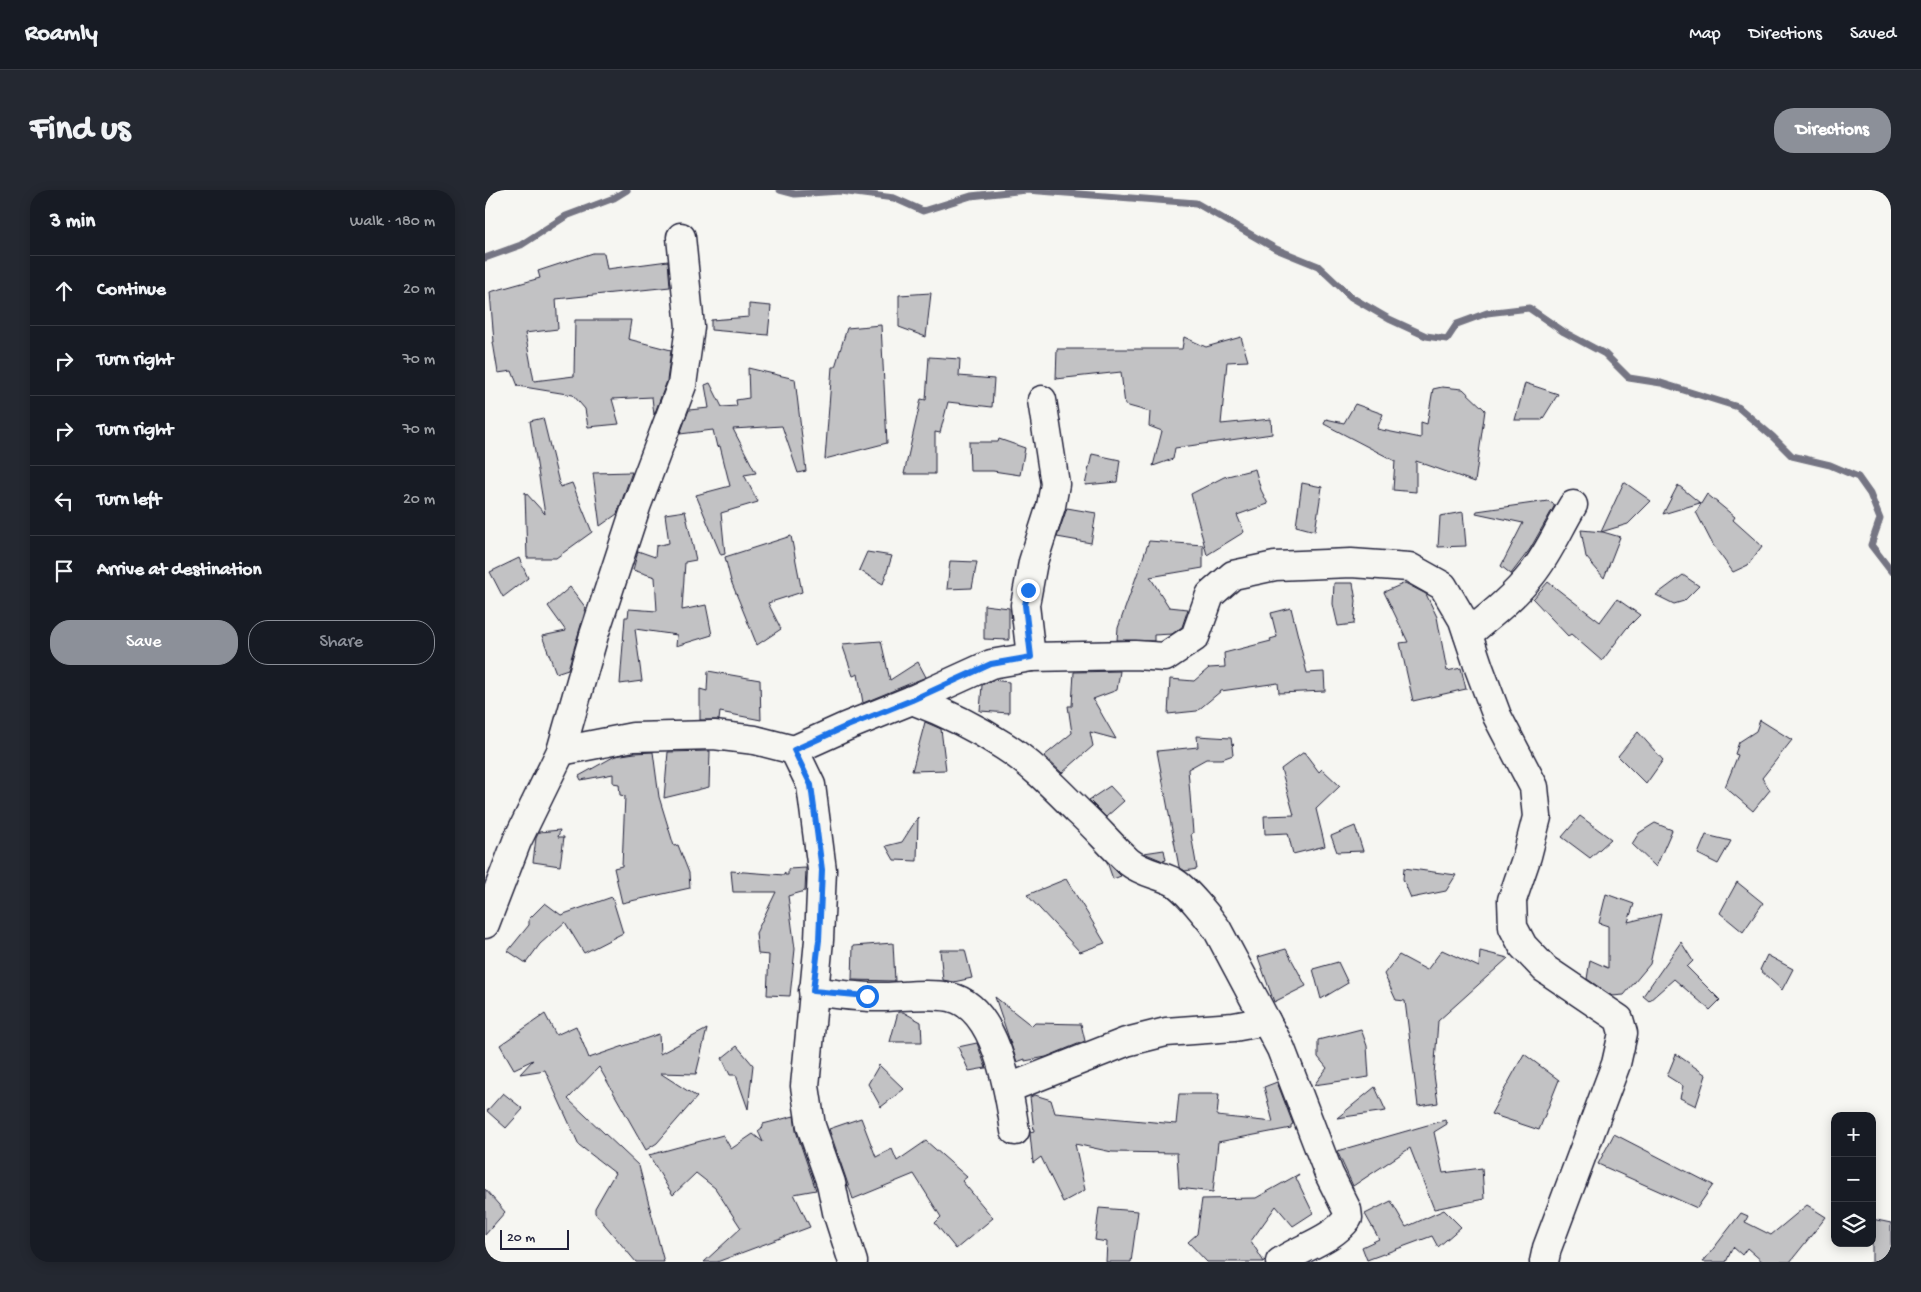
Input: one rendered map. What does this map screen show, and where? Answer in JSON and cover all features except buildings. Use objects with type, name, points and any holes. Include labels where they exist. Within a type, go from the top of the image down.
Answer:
[{"type":"street","points":[[485,924],[517,841],[561,750],[594,635],[637,504],[682,385],[690,327],[681,237]]},
{"type":"street","points":[[1031,657],[1025,605],[1033,562],[1051,506],[1055,484],[1043,400]]},
{"type":"street","points":[[1467,634],[1503,604],[1531,575],[1552,546],[1573,505]]},
{"type":"street","points":[[561,750],[633,737],[714,735],[755,740],[794,750],[991,664],[1031,657],[1165,656],[1195,637],[1210,594],[1233,575],[1275,566],[1351,563],[1409,567],[1443,586],[1463,620],[1497,716],[1534,787],[1537,817],[1527,856],[1512,900],[1513,927],[1523,946],[1545,969],[1619,1019],[1623,1034],[1616,1064],[1547,1248],[1544,1262]]},
{"type":"street","points":[[912,700],[976,729],[1005,747],[1072,805],[1129,862],[1143,872],[1160,876],[1176,883],[1217,929],[1281,1049],[1329,1174],[1347,1210],[1348,1218],[1342,1226],[1327,1237],[1295,1252],[1281,1262]]},
{"type":"street","points":[[794,750],[811,785],[822,870],[819,940],[805,1086],[811,1126],[831,1183],[837,1212],[853,1262]]},
{"type":"street","points":[[813,991],[849,996],[885,997],[912,995],[952,997],[975,1011],[993,1038],[1009,1088],[1015,1131]]},
{"type":"street","points":[[1009,1088],[1126,1042],[1167,1032],[1235,1027],[1266,1021]]},
{"type":"waterway","points":[[485,258],[521,245],[566,216],[614,198],[627,190]]},
{"type":"waterway","points":[[780,190],[795,194],[840,191],[894,198],[923,211],[971,196],[1027,190],[1196,203],[1276,249],[1318,266],[1351,297],[1389,319],[1426,336],[1447,339],[1457,324],[1487,313],[1529,308],[1564,332],[1605,354],[1629,378],[1661,383],[1738,407],[1792,456],[1830,465],[1858,477],[1870,494],[1880,519],[1871,545],[1891,571]]},
{"type":"route","points":[[867,996],[849,996],[813,991],[819,940],[822,870],[811,785],[794,750],[991,664],[1031,657],[1025,605],[1028,590]]}]
